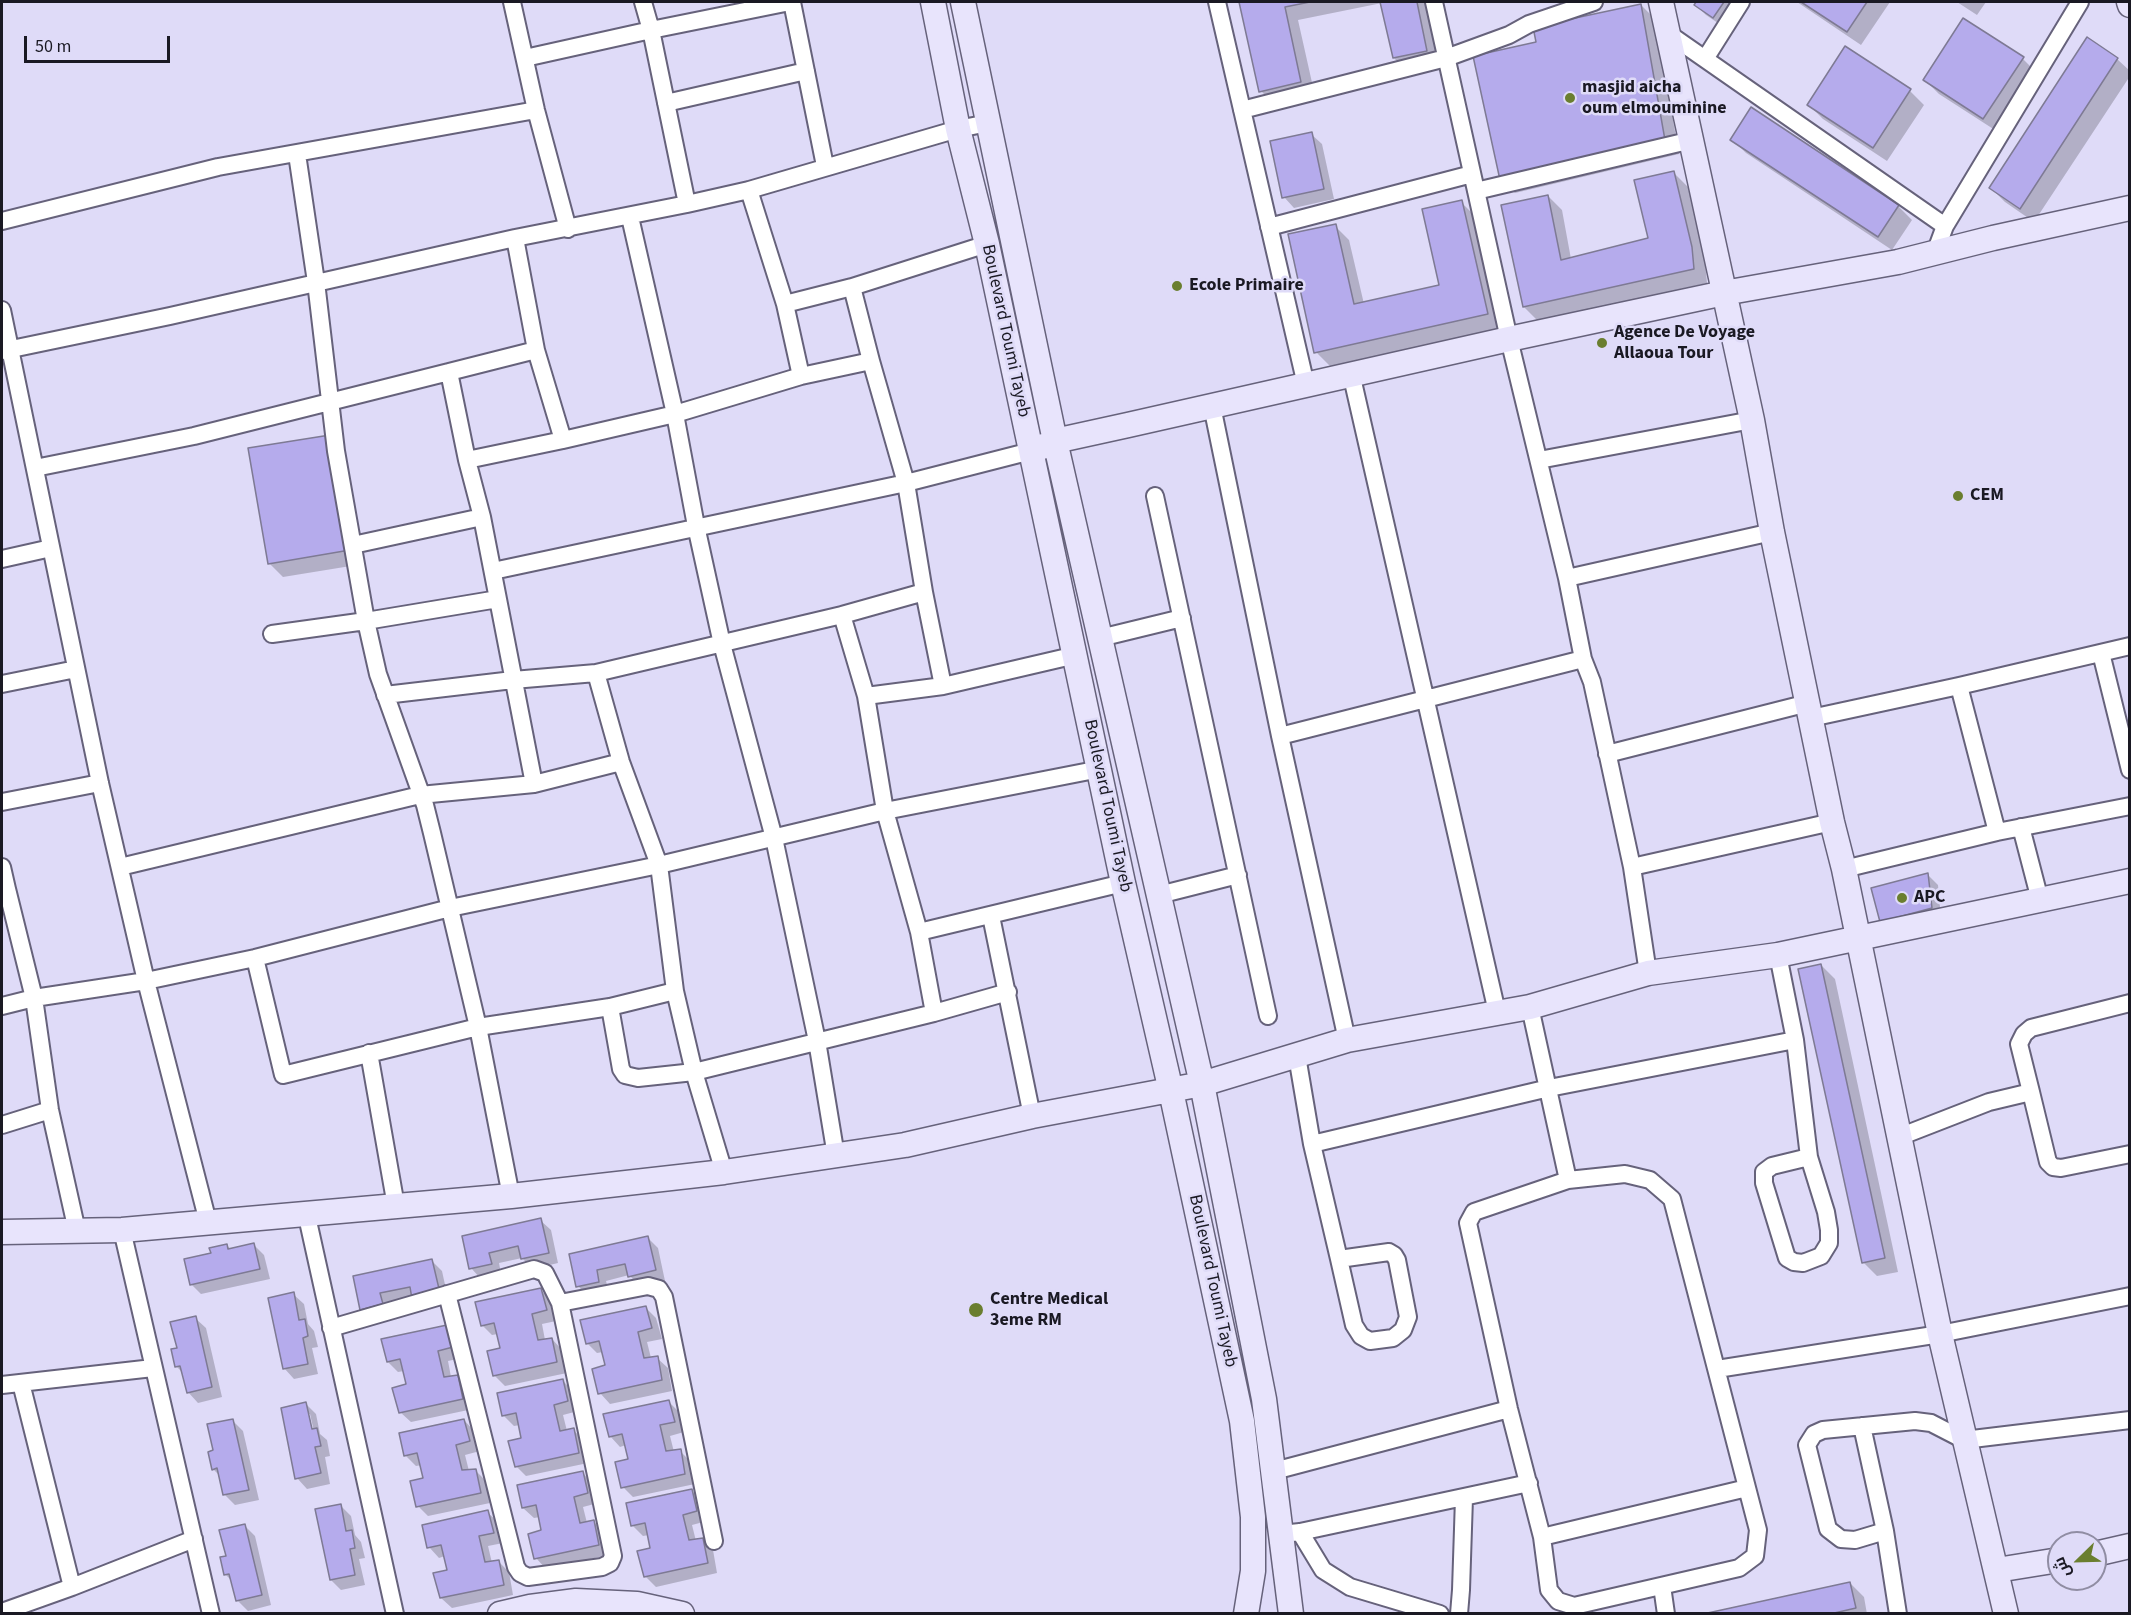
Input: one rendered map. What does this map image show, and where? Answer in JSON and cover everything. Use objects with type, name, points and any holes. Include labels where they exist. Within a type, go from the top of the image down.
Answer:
[{"type":"main road","name":"Boulevard Toumi Tayeb","points":[[933,2],[957,129],[987,244],[1123,883],[1171,1091],[1242,1421],[1254,1517],[1253,1571],[1246,1614]]},
{"type":"main road","name":"Boulevard Toumi Tayeb","points":[[963,2],[1056,441],[1203,1084],[1264,1399],[1274,1472],[1291,1533],[1291,1614]]},
{"type":"main road","points":[[1662,2],[1752,420],[1772,532],[1940,1334],[2006,1614]]},
{"type":"main road","points":[[1031,451],[1056,441],[1509,339],[1724,293],[1898,262],[2130,208]]},
{"type":"main road","points":[[2,1233],[122,1230],[306,1212],[511,1196],[724,1172],[905,1145],[1032,1116],[1203,1084],[1347,1040],[1530,1006],[1648,973],[1778,955],[2130,881]]},
{"type":"main road","points":[[2107,1551],[2130,1546]]},
{"type":"main road","points":[[1996,1570],[2047,1562]]},
{"type":"main road","points":[[500,1614],[530,1607],[576,1601],[637,1604],[682,1614]]},
{"type":"street","points":[[512,2],[536,110],[568,229]]},
{"type":"street","points":[[642,2],[651,30],[687,204]]},
{"type":"street","points":[[525,58],[791,2],[825,166]]},
{"type":"street","points":[[1217,2],[1306,385]]},
{"type":"street","points":[[1434,2],[1509,339],[1567,578],[1583,659],[1592,682],[1632,867],[1648,973]]},
{"type":"street","points":[[1242,110],[1446,58],[1509,35],[1529,24],[1594,2]]},
{"type":"street","points":[[1705,59],[1742,2]]},
{"type":"street","points":[[1935,253],[1945,226],[2080,2]]},
{"type":"street","points":[[1669,34],[1945,226]]},
{"type":"street","points":[[666,103],[806,71]]},
{"type":"street","points":[[2,221],[218,167],[536,110]]},
{"type":"street","points":[[6,350],[515,238],[630,217],[749,190],[825,166],[957,129],[988,123]]},
{"type":"street","points":[[1476,191],[1692,140]]},
{"type":"street","points":[[297,154],[316,282],[336,451],[366,621],[378,674],[425,805],[478,1027],[511,1196]]},
{"type":"street","points":[[1269,227],[1472,174]]},
{"type":"street","points":[[749,190],[785,304],[801,376]]},
{"type":"street","points":[[630,217],[675,414],[696,526],[722,644],[774,838],[817,1041],[836,1156]]},
{"type":"street","points":[[515,238],[536,350],[563,440]]},
{"type":"street","points":[[785,304],[852,287],[987,244]]},
{"type":"street","points":[[852,287],[906,483],[924,592],[943,686]]},
{"type":"street","points":[[2,310],[6,350],[35,468],[99,783],[146,981],[208,1222]]},
{"type":"street","points":[[35,468],[194,436],[536,350]]},
{"type":"street","points":[[467,460],[675,414],[801,376],[871,361]]},
{"type":"street","points":[[449,372],[467,460],[482,517],[534,784]]},
{"type":"street","points":[[1351,374],[1497,1012]]},
{"type":"street","points":[[1212,406],[1280,736],[1347,1040]]},
{"type":"street","points":[[1539,460],[1752,420]]},
{"type":"street","points":[[493,571],[906,483],[1031,451]]},
{"type":"street","points":[[1155,496],[1268,1016]]},
{"type":"street","points":[[353,545],[482,517]]},
{"type":"street","points":[[1567,578],[1772,532]]},
{"type":"street","points":[[2,559],[51,548]]},
{"type":"street","points":[[385,695],[513,680],[596,674],[842,615],[924,592]]},
{"type":"street","points":[[272,634],[498,599]]},
{"type":"street","points":[[842,615],[866,696],[885,811],[919,932],[934,1013]]},
{"type":"street","points":[[1100,638],[1182,618]]},
{"type":"street","points":[[1607,754],[1809,710],[1959,686],[2130,646]]},
{"type":"street","points":[[2101,653],[2130,770]]},
{"type":"street","points":[[866,696],[943,686],[1076,655]]},
{"type":"street","points":[[1280,736],[1583,659]]},
{"type":"street","points":[[2,684],[76,669]]},
{"type":"street","points":[[596,674],[621,762],[659,865],[675,991],[694,1072],[724,1172]]},
{"type":"street","points":[[1959,686],[1997,832]]},
{"type":"street","points":[[120,867],[420,795],[534,784],[621,762]]},
{"type":"street","points":[[2,1006],[34,998],[146,981],[255,958],[450,908],[659,865],[885,811],[1100,769]]},
{"type":"street","points":[[2,802],[99,783]]},
{"type":"street","points":[[1844,869],[1997,832],[2130,806]]},
{"type":"street","points":[[1632,867],[1832,822]]},
{"type":"street","points":[[2021,827],[2040,900]]},
{"type":"street","points":[[2,867],[4,890],[34,998],[50,1110],[77,1231]]},
{"type":"street","points":[[1159,895],[1238,875]]},
{"type":"street","points":[[919,932],[1123,883]]},
{"type":"street","points":[[991,916],[1032,1116]]},
{"type":"street","points":[[1778,955],[1795,1040],[1809,1157],[1826,1212],[1829,1243],[1821,1256],[1803,1263],[1787,1258],[1764,1183],[1764,1172],[1772,1166],[1809,1157]]},
{"type":"street","points":[[255,958],[283,1075],[478,1027],[610,1007],[675,991]]},
{"type":"street","points":[[610,1007],[621,1069],[630,1078],[638,1078],[694,1072],[934,1013],[1008,992]]},
{"type":"street","points":[[2130,1003],[2031,1028],[2024,1034],[2019,1044],[2048,1162],[2053,1167],[2061,1168],[2130,1154]]},
{"type":"street","points":[[1530,1006],[1568,1180]]},
{"type":"street","points":[[1312,1144],[1549,1088],[1795,1040]]},
{"type":"street","points":[[369,1053],[396,1206]]},
{"type":"street","points":[[1297,1056],[1312,1144],[1354,1325],[1361,1336],[1370,1341],[1393,1338],[1403,1330],[1408,1317],[1397,1260],[1389,1252],[1339,1259]]},
{"type":"street","points":[[1899,1137],[1989,1102],[2031,1092]]},
{"type":"street","points":[[2,1125],[50,1110]]},
{"type":"street","points":[[1625,1174],[1650,1180],[1672,1198],[1717,1369],[1758,1530],[1755,1556],[1739,1568],[1662,1586],[1574,1606],[1558,1601],[1549,1590],[1542,1537],[1530,1483],[1509,1409],[1468,1223],[1474,1212],[1568,1180],[1625,1174]]},
{"type":"street","points":[[306,1212],[395,1614]]},
{"type":"street","points":[[122,1230],[211,1614]]},
{"type":"street","points":[[331,1328],[447,1294],[534,1269],[545,1273],[560,1303],[613,1556],[610,1563],[602,1567],[528,1577],[520,1574],[516,1567],[447,1294]]},
{"type":"street","points":[[560,1303],[648,1286],[658,1289],[664,1297],[714,1541]]},
{"type":"street","points":[[1717,1369],[1940,1334],[2130,1296]]},
{"type":"street","points":[[2,1385],[153,1368]]},
{"type":"street","points":[[21,1383],[72,1587]]},
{"type":"street","points":[[1274,1472],[1509,1409]]},
{"type":"street","points":[[1885,1531],[1855,1540],[1840,1539],[1828,1529],[1807,1445],[1814,1434],[1823,1430],[1915,1421],[1931,1423],[1965,1440],[2130,1420]]},
{"type":"street","points":[[1862,1426],[1885,1531],[1898,1614]]},
{"type":"street","points":[[1440,1614],[1350,1587],[1323,1570],[1291,1533],[1530,1483]]},
{"type":"street","points":[[1542,1537],[1747,1488]]},
{"type":"street","points":[[1458,1614],[1464,1498]]},
{"type":"street","points":[[2,1612],[194,1539]]},
{"type":"street","points":[[1662,1586],[1666,1614]]},
{"type":"building","points":[[1239,2],[1310,2],[1285,7],[1301,82],[1259,92]]},
{"type":"building","points":[[1380,2],[1417,2],[1427,51],[1393,58]]},
{"type":"building","points":[[1696,2],[1724,2],[1713,18],[1694,5]]},
{"type":"building","points":[[1801,2],[1867,2],[1847,32]]},
{"type":"building","name":"masjid aicha oum elmouminine","points":[[1641,4],[1665,140],[1500,180],[1473,56],[1536,42],[1533,27]]},
{"type":"building","points":[[1963,18],[2024,57],[1983,119],[1923,80]]},
{"type":"building","points":[[2087,37],[2118,58],[2020,209],[1989,188]]},
{"type":"building","points":[[1845,46],[1911,89],[1873,148],[1807,105]]},
{"type":"building","points":[[1751,107],[1899,205],[1878,237],[1730,140]]},
{"type":"building","points":[[1312,132],[1324,189],[1282,198],[1270,141]]},
{"type":"building","points":[[1674,171],[1692,247],[1694,269],[1523,307],[1501,205],[1548,195],[1561,260],[1648,238],[1634,180]]},
{"type":"building","points":[[1462,200],[1488,314],[1314,353],[1288,234],[1336,224],[1354,304],[1439,285],[1422,209]]},
{"type":"building","points":[[330,435],[350,550],[268,564],[248,448]]},
{"type":"building","name":"APC","points":[[1928,873],[1932,908],[1880,922],[1871,888]]},
{"type":"building","points":[[1821,964],[1885,1258],[1862,1263],[1798,969]]},
{"type":"building","points":[[541,1218],[549,1253],[521,1259],[518,1246],[489,1253],[492,1264],[469,1269],[462,1236]]},
{"type":"building","points":[[648,1236],[656,1270],[628,1277],[625,1264],[597,1270],[599,1282],[576,1287],[569,1254]]},
{"type":"building","points":[[254,1243],[260,1269],[190,1285],[184,1259],[211,1253],[209,1248],[227,1244],[228,1249]]},
{"type":"building","points":[[432,1259],[440,1293],[412,1299],[410,1287],[380,1293],[383,1304],[360,1310],[353,1276]]},
{"type":"building","points":[[541,1288],[547,1310],[532,1314],[538,1340],[552,1338],[557,1362],[493,1376],[487,1351],[500,1348],[494,1323],[481,1326],[475,1302]]},
{"type":"building","points":[[294,1292],[299,1320],[305,1319],[308,1336],[303,1338],[308,1364],[283,1369],[268,1298]]},
{"type":"building","points":[[646,1306],[652,1328],[638,1332],[644,1358],[658,1356],[662,1380],[598,1394],[592,1369],[605,1365],[599,1341],[586,1344],[580,1320]]},
{"type":"building","points":[[196,1316],[212,1387],[187,1393],[180,1366],[175,1367],[171,1349],[177,1348],[170,1322]]},
{"type":"building","points":[[447,1325],[453,1347],[438,1351],[444,1377],[458,1375],[463,1399],[399,1413],[392,1388],[406,1384],[400,1359],[387,1362],[381,1339]]},
{"type":"building","points":[[563,1379],[568,1401],[554,1405],[560,1431],[574,1428],[579,1453],[515,1467],[508,1441],[521,1438],[516,1413],[502,1416],[497,1393]]},
{"type":"building","points":[[669,1400],[675,1422],[660,1425],[666,1451],[681,1449],[685,1474],[621,1488],[615,1462],[628,1459],[622,1434],[609,1437],[603,1414]]},
{"type":"building","points":[[306,1402],[312,1429],[317,1428],[321,1446],[315,1447],[321,1473],[295,1479],[281,1408]]},
{"type":"building","points":[[233,1419],[249,1490],[223,1495],[217,1468],[212,1470],[208,1452],[213,1450],[207,1424]]},
{"type":"building","points":[[464,1419],[470,1441],[456,1445],[462,1470],[476,1469],[481,1493],[416,1507],[410,1481],[423,1478],[417,1453],[404,1456],[399,1433]]},
{"type":"building","points":[[583,1471],[588,1493],[574,1497],[580,1523],[594,1520],[599,1545],[534,1559],[528,1534],[541,1530],[536,1505],[522,1508],[517,1485]]},
{"type":"building","points":[[692,1489],[697,1511],[683,1515],[689,1540],[703,1538],[708,1563],[644,1577],[637,1551],[650,1548],[645,1523],[631,1526],[626,1503]]},
{"type":"building","points":[[341,1504],[346,1531],[352,1530],[355,1548],[350,1549],[355,1575],[330,1580],[315,1509]]},
{"type":"building","points":[[488,1510],[494,1533],[479,1536],[485,1562],[499,1560],[504,1585],[440,1598],[433,1573],[447,1570],[441,1545],[427,1548],[422,1525]]},
{"type":"building","points":[[245,1524],[262,1595],[236,1601],[229,1574],[224,1575],[220,1557],[226,1556],[219,1530]]},
{"type":"building","points":[[1850,1582],[1856,1608],[1830,1614],[1703,1614]]},
{"type":"place","name":"masjid aicha oum elmouminine","points":[[1570,98]]},
{"type":"place","name":"Ecole Primaire","points":[[1177,286]]},
{"type":"place","name":"Agence De Voyage Allaoua Tour","points":[[1602,343]]},
{"type":"place","name":"CEM","points":[[1958,496]]},
{"type":"place","name":"APC","points":[[1902,898]]},
{"type":"place","name":"Centre Medical 3eme RM","points":[[976,1310]]}]
